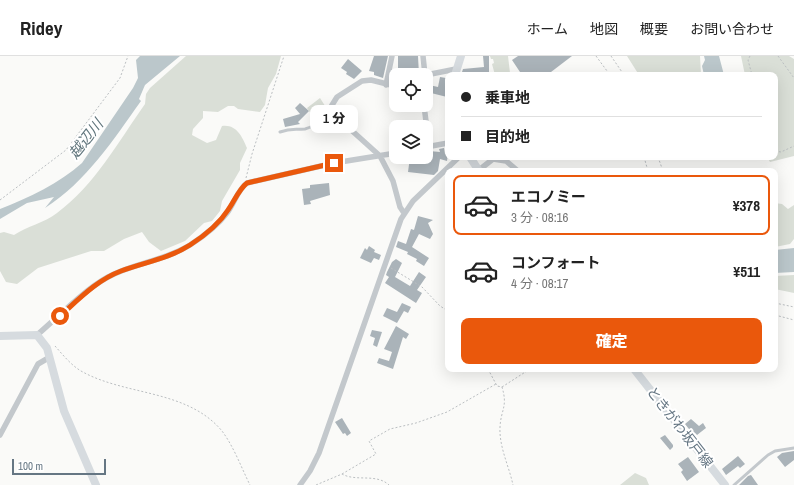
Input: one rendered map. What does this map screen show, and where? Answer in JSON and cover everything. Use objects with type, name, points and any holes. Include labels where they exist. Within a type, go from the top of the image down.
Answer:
[{"type":"street","points":[[386,84],[392,56]]},
{"type":"street","points":[[423,56],[424,68]]},
{"type":"street","points":[[456,72],[460,56]]},
{"type":"street","points":[[433,74],[445,73]]},
{"type":"street","points":[[389,84],[371,80],[362,81],[337,97],[329,110],[380,156],[393,181],[400,207],[404,213]]},
{"type":"street","points":[[433,146],[445,144]]},
{"type":"street","points":[[0,336],[37,335],[107,277],[121,271],[165,258],[190,245],[218,223],[245,185],[334,163],[389,154]]},
{"type":"street","points":[[447,168],[456,160]]},
{"type":"street","points":[[483,168],[493,160],[506,161],[514,168]]},
{"type":"street","points":[[300,485],[310,471],[319,453],[398,226],[404,213],[421,193],[445,170]]},
{"type":"street","points":[[37,335],[45,344],[50,356],[64,411],[96,485]]},
{"type":"street","points":[[0,435],[38,364],[50,356]]},
{"type":"street","name":"ときがわ坂戸線","points":[[636,372],[725,485]]},
{"type":"lane","points":[[280,132],[291,128],[306,129],[316,124],[329,110]]},
{"type":"lane","points":[[734,485],[768,455],[775,451],[794,448]]},
{"type":"path","points":[[0,200],[66,150],[120,78],[128,56]]},
{"type":"path","points":[[245,185],[252,154],[284,56]]},
{"type":"path","points":[[596,56],[608,72]]},
{"type":"path","points":[[611,56],[622,72]]},
{"type":"path","points":[[750,56],[748,60],[751,72]]},
{"type":"path","points":[[778,56],[794,78]]},
{"type":"path","points":[[778,152],[781,152],[794,146]]},
{"type":"path","points":[[385,264],[422,287],[440,306],[445,309]]},
{"type":"path","points":[[778,304],[794,307]]},
{"type":"path","points":[[778,316],[794,320]]},
{"type":"path","points":[[45,344],[53,344],[70,362],[90,375],[166,398],[187,406],[209,419],[230,443],[250,485]]},
{"type":"path","points":[[490,372],[496,384],[502,387],[506,401],[500,426],[501,441],[512,485]]},
{"type":"path","points":[[502,387],[525,372]]},
{"type":"path","points":[[316,485],[342,474],[376,454],[369,441],[384,432],[447,412],[496,384]]},
{"type":"path","points":[[342,474],[348,477],[368,477],[385,481],[389,485]]},
{"type":"shaded area","points":[[140,56],[180,56],[145,85],[139,99],[141,101],[98,159],[74,185],[45,208],[54,197],[27,203],[0,219],[0,209],[22,200],[54,183],[82,163],[133,88],[138,78],[136,60]]},
{"type":"shaded area","points":[[186,56],[281,56],[276,74],[268,88],[265,105],[260,112],[238,109],[234,106],[228,106],[218,112],[203,111],[203,118],[193,129],[192,135],[207,143],[216,140],[222,126],[231,127],[241,135],[247,148],[240,163],[240,170],[222,201],[220,211],[212,221],[204,223],[185,241],[161,251],[149,242],[142,232],[124,239],[104,251],[91,251],[38,268],[17,284],[6,282],[0,271],[0,233],[4,232],[14,235],[52,216],[71,202],[83,190],[115,148],[145,104],[146,94],[150,88]]},
{"type":"shaded area","points":[[490,56],[508,56],[510,72],[494,72],[492,64],[494,63],[493,59],[491,59]]},
{"type":"shaded area","points":[[627,56],[700,56],[701,72],[637,72]]},
{"type":"shaded area","points":[[704,56],[719,56],[723,72],[703,72],[702,66],[705,60]]},
{"type":"shaded area","points":[[741,56],[789,56],[794,59],[794,156],[778,160],[778,72],[744,72]]},
{"type":"shaded area","points":[[320,98],[327,109],[316,121],[307,108]]},
{"type":"shaded area","points":[[778,203],[782,204],[788,209],[794,205],[794,239],[790,244],[778,246]]},
{"type":"shaded area","points":[[794,248],[794,272],[778,273],[778,250]]},
{"type":"shaded area","points":[[794,275],[794,293],[778,290],[778,276]]},
{"type":"shaded area","points":[[635,473],[646,478],[649,485],[620,485]]},
{"type":"building","points":[[374,56],[388,56],[383,78],[374,75],[374,72],[369,71]]},
{"type":"building","points":[[398,56],[418,56],[419,68],[398,68]]},
{"type":"building","points":[[483,56],[489,56],[489,72],[462,72],[463,69],[484,67]]},
{"type":"building","points":[[518,56],[572,56],[551,72],[520,72],[512,60]]},
{"type":"building","points":[[348,59],[362,71],[354,79],[346,74],[347,72],[341,68]]},
{"type":"building","points":[[440,77],[445,78],[445,96],[433,94],[433,86],[438,87]]},
{"type":"building","points":[[300,103],[309,111],[298,122],[300,124],[285,127],[283,119],[300,114],[295,108]]},
{"type":"building","points":[[444,148],[445,160],[447,161],[440,159],[438,171],[434,175],[408,172],[409,164],[433,164],[433,151],[440,152],[439,149]]},
{"type":"building","points":[[329,183],[330,195],[310,201],[311,204],[304,205],[302,189],[310,188],[310,185]]},
{"type":"building","points":[[418,216],[433,220],[428,223],[433,234],[430,239],[419,234],[412,247],[429,258],[424,266],[416,261],[417,259],[407,254],[408,252],[396,247],[398,241],[406,244],[411,229],[414,230]]},
{"type":"building","points":[[369,246],[375,250],[374,252],[381,255],[379,260],[374,258],[371,263],[360,258],[365,248],[367,250]]},
{"type":"building","points":[[396,259],[402,263],[395,277],[410,286],[419,272],[426,277],[417,290],[422,293],[416,303],[385,283],[389,277],[386,275],[387,272],[392,262]]},
{"type":"building","points":[[402,303],[411,307],[408,313],[404,311],[397,323],[383,316],[387,308],[397,312]]},
{"type":"building","points":[[396,326],[409,334],[406,339],[403,337],[393,369],[377,363],[379,358],[389,361],[392,352],[384,349]]},
{"type":"building","points":[[372,330],[382,332],[377,347],[373,345],[375,338],[370,336]]},
{"type":"building","points":[[342,418],[351,433],[347,436],[345,433],[343,434],[335,422]]},
{"type":"building","points":[[691,419],[699,426],[703,423],[706,428],[697,435],[695,433],[693,434],[685,424]]},
{"type":"building","points":[[665,435],[673,445],[670,450],[660,438]]},
{"type":"building","points":[[794,451],[794,460],[785,467],[777,457],[782,453]]},
{"type":"building","points":[[738,456],[745,464],[740,468],[738,466],[726,475],[722,469]]},
{"type":"building","points":[[688,457],[699,472],[687,481],[681,472],[683,470],[678,464]]},
{"type":"building","points":[[751,475],[758,485],[739,485],[748,476]]},
{"type":"route","points":[[60,316],[94,286],[107,277],[171,255],[190,245],[218,223],[247,183],[334,163]]},
{"type":"water label","name":"越辺川","points":[[86,139]]}]
